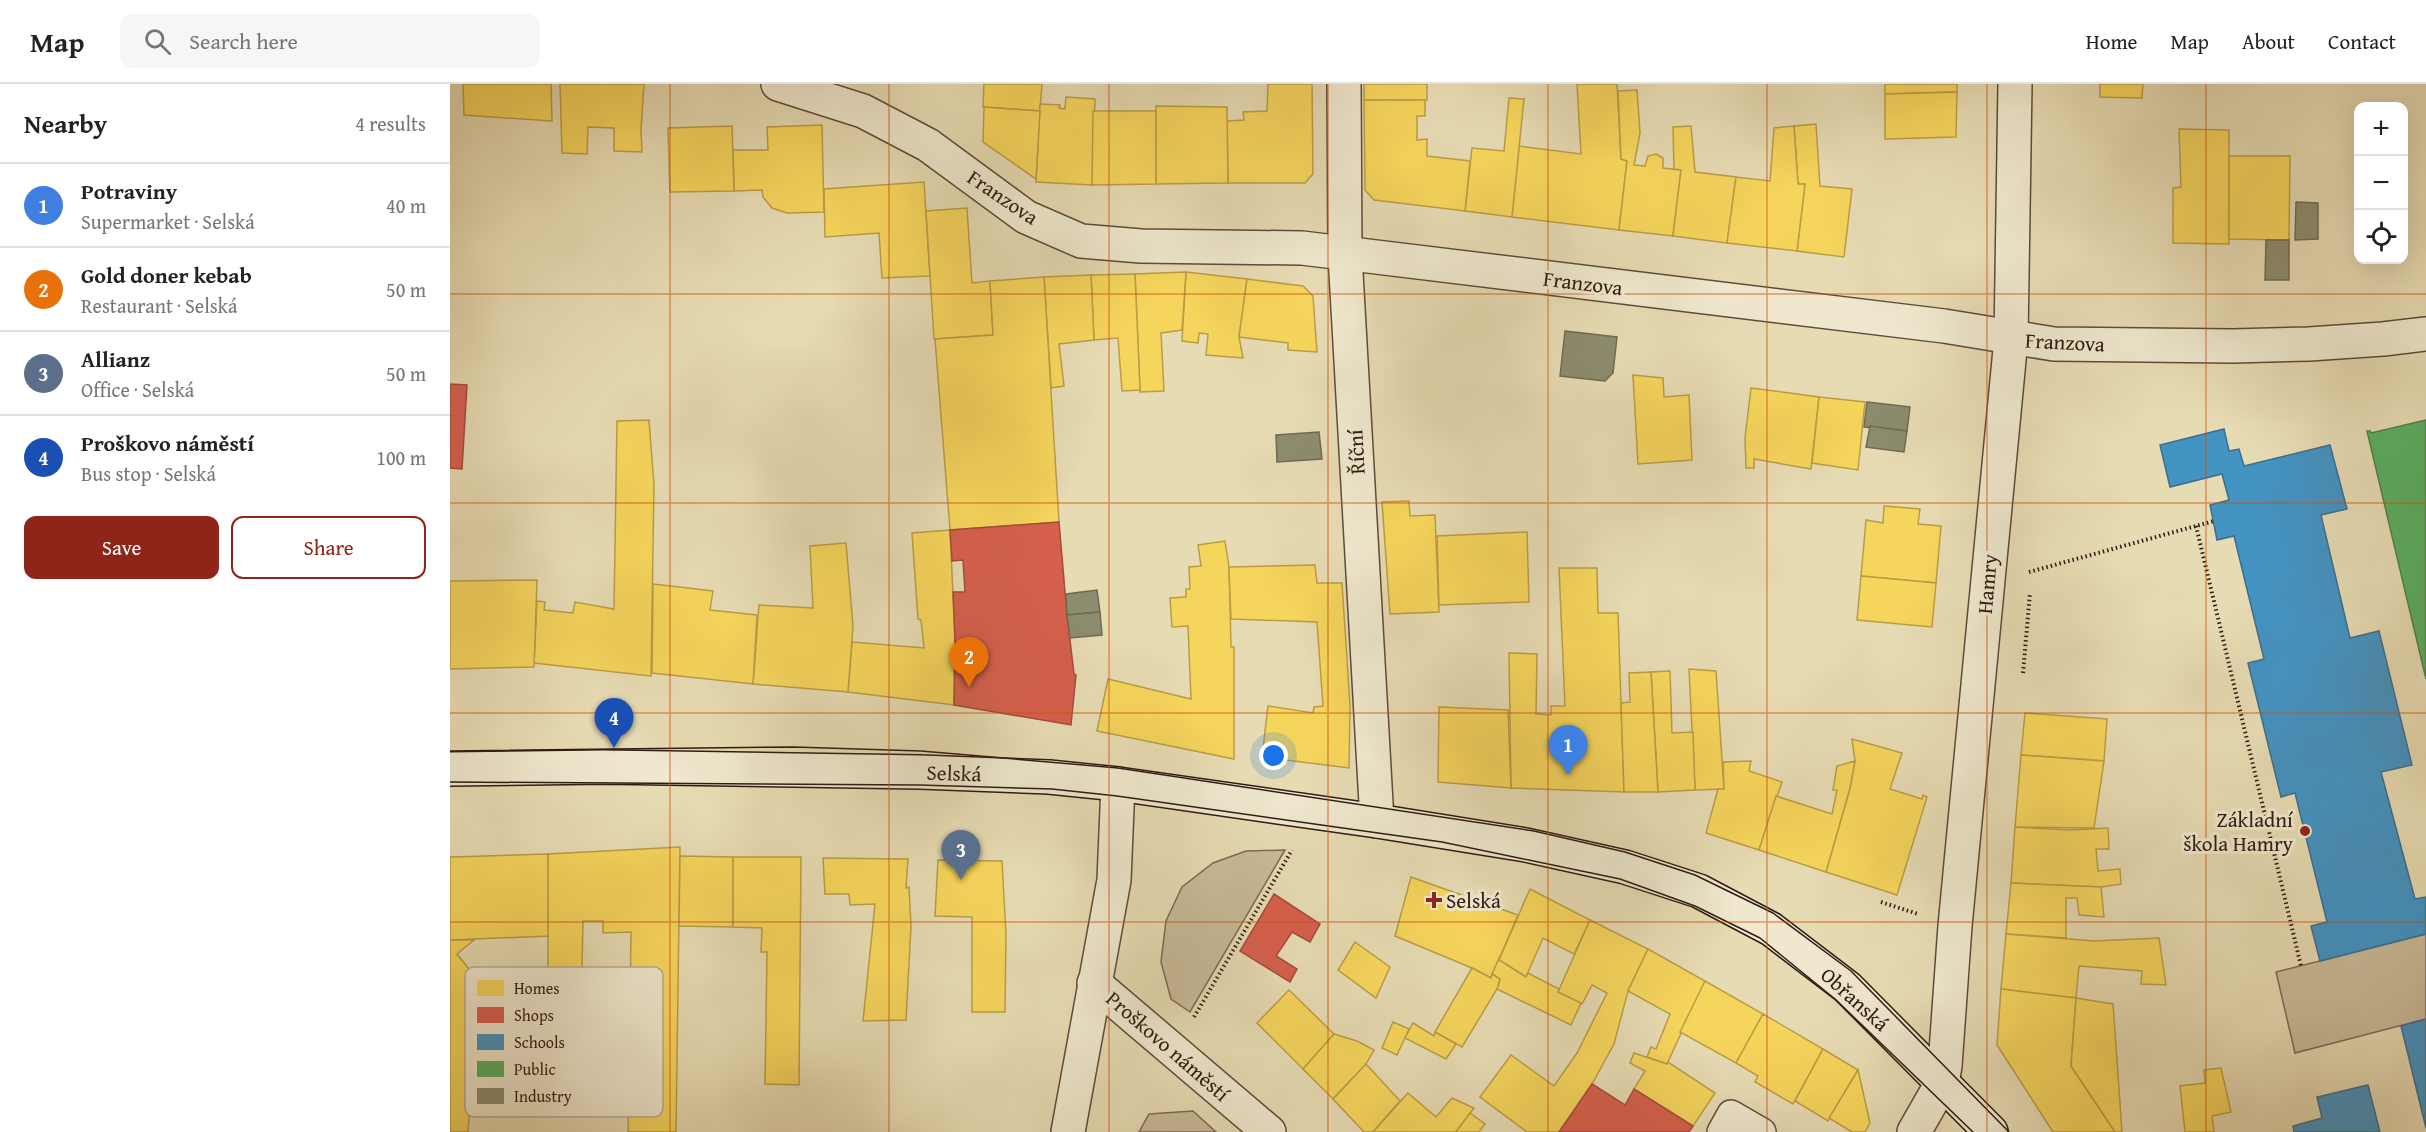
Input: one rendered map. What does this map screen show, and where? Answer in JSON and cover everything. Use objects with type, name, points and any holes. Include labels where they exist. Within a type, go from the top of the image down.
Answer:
[{"type":"street","name":"Franzova","points":[[778,84],[863,111],[928,146],[1026,217],[1081,241],[1141,246],[1302,248],[1944,326],[2011,339],[2054,344],[2233,346],[2384,339],[2426,333]]},
{"type":"street","name":"Říční","points":[[1344,84],[1345,255],[1377,821]]},
{"type":"street","name":"Hamry","points":[[1942,1083],[2011,339],[2015,84]]},
{"type":"street","name":"Selská","points":[[450,769],[595,767],[920,772],[1049,777],[1119,783],[1526,845],[1625,867],[1699,891]]},
{"type":"street","name":"Proškovo náměstí","points":[[1068,1132],[1114,880],[1119,783]]},
{"type":"street","name":"Obřanská","points":[[1699,891],[1771,929],[1847,987],[1991,1132]]},
{"type":"street","name":"Proškovo náměstí","points":[[1094,983],[1269,1132]]},
{"type":"street","points":[[1914,1132],[1942,1083]]},
{"type":"lane","points":[[1721,1132],[1731,1114],[1762,1132]]},
{"type":"path","points":[[1988,574],[2032,571],[2214,521]]},
{"type":"path","points":[[2196,526],[2301,966]]},
{"type":"path","points":[[1190,1025],[1297,842]]},
{"type":"shaded area","points":[[1285,850],[1190,1012],[1171,999],[1161,962],[1166,921],[1182,887],[1213,863],[1246,851]]},
{"type":"shaded area","points":[[2426,934],[2426,1019],[2295,1053],[2276,972]]},
{"type":"shaded area","points":[[1193,1111],[1216,1132],[1139,1132],[1149,1114]]},
{"type":"building: Homes","points":[[463,84],[551,84],[552,121],[464,115]]},
{"type":"building: Homes","points":[[560,84],[644,84],[642,152],[614,151],[614,128],[588,127],[587,154],[562,153]]},
{"type":"building: Homes","points":[[984,84],[1042,84],[1040,111],[983,107]]},
{"type":"building: Homes","points":[[1268,84],[1312,84],[1313,174],[1305,183],[1228,183],[1227,121],[1244,120],[1243,112],[1267,111]]},
{"type":"building: Homes","points":[[1364,84],[1427,84],[1427,100],[1364,100]]},
{"type":"building: Homes","points":[[1577,84],[1617,84],[1621,159],[1627,161],[1619,230],[1512,217],[1519,146],[1581,154]]},
{"type":"building: Homes","points":[[1885,84],[1957,84],[1957,92],[1885,94]]},
{"type":"building: Homes","points":[[2100,84],[2143,84],[2142,98],[2100,97]]},
{"type":"building: Homes","points":[[1637,90],[1640,133],[1634,165],[1645,166],[1648,156],[1656,154],[1663,158],[1663,168],[1681,170],[1673,236],[1619,230],[1627,161],[1621,159],[1618,91]]},
{"type":"building: Homes","points":[[1957,92],[1956,137],[1885,139],[1885,94]]},
{"type":"building: Homes","points":[[1066,97],[1095,99],[1092,185],[1036,182],[1040,104],[1060,105],[1059,108],[1065,109]]},
{"type":"building: Homes","points":[[1509,98],[1524,99],[1512,217],[1465,211],[1472,148],[1504,151]]},
{"type":"building: Homes","points":[[1364,100],[1425,100],[1425,116],[1417,116],[1417,140],[1427,139],[1427,156],[1470,161],[1465,211],[1374,200],[1365,190]]},
{"type":"building: Homes","points":[[1156,106],[1227,107],[1228,183],[1156,184]]},
{"type":"building: Homes","points":[[984,107],[1040,111],[1036,179],[983,142]]},
{"type":"building: Homes","points":[[1093,111],[1156,111],[1156,184],[1092,185]]},
{"type":"building: Homes","points":[[1816,124],[1820,186],[1852,189],[1844,257],[1797,251],[1805,184],[1798,184],[1794,126]]},
{"type":"building: Homes","points":[[822,125],[824,212],[787,213],[772,208],[763,197],[762,190],[734,191],[733,150],[768,150],[767,127]]},
{"type":"building: Homes","points":[[732,126],[734,191],[670,192],[668,128]]},
{"type":"building: Homes","points":[[1691,126],[1695,172],[1736,177],[1727,243],[1673,236],[1681,170],[1674,169],[1673,127]]},
{"type":"building: Homes","points":[[1794,126],[1798,184],[1805,184],[1797,251],[1727,243],[1736,177],[1770,181],[1774,128]]},
{"type":"building: Homes","points":[[2179,129],[2229,130],[2229,244],[2173,243],[2173,188],[2181,187]]},
{"type":"building: Homes","points":[[2229,156],[2290,156],[2289,240],[2229,239]]},
{"type":"building: Homes","points":[[924,182],[930,276],[882,278],[879,233],[825,237],[824,189]]},
{"type":"building: Homes","points":[[967,208],[972,283],[990,281],[993,335],[934,339],[926,211]]},
{"type":"building: Homes","points":[[1186,272],[1247,279],[1239,337],[1243,358],[1206,355],[1208,334],[1199,333],[1198,343],[1182,341]]},
{"type":"building: Homes","points":[[1186,272],[1182,330],[1161,333],[1164,391],[1140,392],[1135,274]]},
{"type":"building: Homes","points":[[1135,274],[1140,390],[1122,391],[1118,338],[1094,340],[1091,275]]},
{"type":"building: Homes","points":[[1091,275],[1094,340],[1059,344],[1064,386],[1051,388],[1044,277]]},
{"type":"building: Homes","points":[[1044,277],[1059,522],[950,530],[935,339],[993,335],[990,281]]},
{"type":"building: Homes","points":[[1247,279],[1303,286],[1313,296],[1317,352],[1288,350],[1288,343],[1239,337]]},
{"type":"building: Homes","points":[[1633,375],[1663,378],[1664,397],[1689,395],[1692,460],[1638,464]]},
{"type":"building: Homes","points":[[1751,388],[1819,397],[1811,469],[1754,459],[1754,468],[1746,468],[1745,438]]},
{"type":"building: Homes","points":[[1819,397],[1865,402],[1858,470],[1812,463]]},
{"type":"building: Homes","points":[[649,420],[654,485],[651,676],[534,663],[537,601],[545,602],[544,610],[573,613],[575,602],[614,609],[617,421]]},
{"type":"building: Homes","points":[[1409,501],[1410,516],[1435,515],[1439,612],[1390,614],[1382,502]]},
{"type":"building: Homes","points":[[1884,506],[1920,509],[1918,524],[1941,526],[1936,583],[1861,576],[1866,520],[1883,523]]},
{"type":"building: Homes","points":[[950,530],[955,640],[954,705],[848,692],[852,642],[924,648],[921,620],[918,619],[912,533]]},
{"type":"building: Homes","points":[[1527,532],[1529,602],[1439,605],[1437,536]]},
{"type":"building: Homes","points":[[1225,541],[1229,567],[1231,647],[1234,647],[1234,759],[1097,731],[1108,679],[1191,699],[1188,626],[1172,627],[1170,598],[1186,597],[1186,589],[1190,589],[1189,567],[1201,566],[1198,545]]},
{"type":"building: Homes","points":[[846,543],[853,626],[848,692],[753,684],[759,605],[813,608],[810,546]]},
{"type":"building: Homes","points":[[1315,565],[1317,583],[1342,583],[1350,705],[1349,768],[1262,757],[1268,706],[1313,713],[1314,707],[1323,706],[1317,622],[1231,619],[1229,567]]},
{"type":"building: Homes","points":[[1559,568],[1597,568],[1598,613],[1618,613],[1624,792],[1511,788],[1509,653],[1537,654],[1536,714],[1551,715],[1551,706],[1565,706]]},
{"type":"building: Homes","points":[[1861,576],[1936,583],[1932,627],[1857,620]]},
{"type":"building: Homes","points":[[537,580],[534,667],[450,669],[450,581]]},
{"type":"building: Homes","points":[[653,584],[713,591],[710,610],[757,615],[753,684],[652,673]]},
{"type":"building: Homes","points":[[1689,669],[1716,671],[1724,789],[1695,790]]},
{"type":"building: Homes","points":[[1670,671],[1672,733],[1693,732],[1695,790],[1658,792],[1651,672]]},
{"type":"building: Homes","points":[[1651,672],[1658,792],[1624,792],[1621,703],[1630,702],[1629,673]]},
{"type":"building: Homes","points":[[1439,707],[1508,710],[1511,788],[1438,782]]},
{"type":"building: Homes","points":[[2025,713],[2107,719],[2104,761],[2021,755]]},
{"type":"building: Homes","points":[[1852,739],[1902,753],[1890,789],[1922,799],[1923,795],[1927,797],[1897,895],[1826,872],[1850,788],[1855,761]]},
{"type":"building: Homes","points":[[2021,755],[2104,761],[2094,828],[2015,827]]},
{"type":"building: Homes","points":[[1751,761],[1749,771],[1782,782],[1759,850],[1706,833],[1718,789],[1724,789],[1723,762]]},
{"type":"building: Homes","points":[[1855,761],[1850,788],[1826,872],[1759,850],[1776,796],[1832,814],[1837,790],[1833,790],[1837,766]]},
{"type":"building: Homes","points":[[2015,827],[2070,830],[2108,828],[2109,849],[2096,849],[2098,871],[2120,869],[2121,884],[2101,887],[2011,883]]},
{"type":"building: Homes","points":[[680,847],[676,1132],[628,1132],[628,1117],[663,1117],[663,967],[630,967],[631,932],[603,933],[603,921],[583,921],[582,967],[548,967],[548,854]]},
{"type":"building: Homes","points":[[548,854],[548,936],[450,940],[450,857]]},
{"type":"building: Homes","points":[[680,856],[733,857],[733,927],[679,926]]},
{"type":"building: Homes","points":[[733,857],[801,857],[799,1085],[765,1084],[767,952],[761,952],[762,928],[733,927]]},
{"type":"building: Homes","points":[[823,858],[908,859],[906,888],[909,887],[911,926],[906,1020],[863,1021],[875,904],[850,905],[849,894],[825,894]]},
{"type":"building: Homes","points":[[938,860],[1002,861],[1006,934],[1005,1012],[972,1012],[972,917],[935,916]]},
{"type":"building: Homes","points":[[1411,877],[1518,915],[1491,978],[1395,936]]},
{"type":"building: Homes","points":[[2011,883],[2101,887],[2104,917],[2079,915],[2077,898],[2066,898],[2066,938],[2006,934]]},
{"type":"building: Homes","points":[[1530,889],[1590,920],[1574,954],[1543,938],[1526,977],[1499,960]]},
{"type":"building: Homes","points":[[1590,920],[1648,949],[1628,991],[1614,1044],[1592,1084],[1559,1132],[1527,1132],[1480,1097],[1511,1055],[1554,1086],[1577,1053],[1607,993],[1592,985],[1582,1004],[1558,992]]},
{"type":"building: Homes","points":[[2006,934],[2094,941],[2159,938],[2166,985],[2141,984],[2142,971],[2079,966],[2076,998],[2001,989]]},
{"type":"building: Homes","points":[[450,940],[474,940],[457,954],[467,967],[465,967],[465,1117],[469,1117],[468,1132],[450,1132]]},
{"type":"building: Homes","points":[[1355,942],[1390,967],[1376,998],[1338,970]]},
{"type":"building: Homes","points":[[1648,949],[1705,981],[1667,1064],[1647,1057],[1651,1047],[1656,1049],[1670,1014],[1628,991]]},
{"type":"building: Homes","points":[[1500,956],[1499,960],[1526,977],[1528,973],[1581,1003],[1571,1025],[1497,989],[1500,979],[1492,974]]},
{"type":"building: Homes","points":[[1472,968],[1491,978],[1492,974],[1500,979],[1497,989],[1462,1047],[1435,1032]]},
{"type":"building: Homes","points":[[1705,981],[1763,1014],[1736,1063],[1680,1032]]},
{"type":"building: Homes","points":[[2001,989],[2076,998],[2071,1066],[2115,1132],[2053,1132],[1997,1045]]},
{"type":"building: Homes","points":[[1289,990],[1334,1034],[1303,1069],[1257,1023]]},
{"type":"building: Homes","points":[[2076,998],[2113,1004],[2122,1132],[2115,1132],[2071,1066]]},
{"type":"building: Homes","points":[[1763,1014],[1823,1049],[1793,1104],[1755,1082],[1758,1076],[1736,1063]]},
{"type":"building: Homes","points":[[1393,1022],[1409,1029],[1397,1055],[1382,1048]]},
{"type":"building: Homes","points":[[1413,1023],[1434,1036],[1435,1032],[1456,1044],[1446,1059],[1405,1038]]},
{"type":"building: Homes","points":[[1334,1034],[1357,1041],[1374,1050],[1366,1064],[1333,1099],[1303,1069]]},
{"type":"building: Homes","points":[[1823,1049],[1858,1070],[1828,1121],[1795,1101]]},
{"type":"building: Homes","points":[[1634,1053],[1667,1064],[1668,1062],[1715,1093],[1693,1126],[1634,1089],[1645,1071],[1630,1063]]},
{"type":"building: Homes","points":[[1366,1064],[1400,1101],[1373,1132],[1364,1132],[1333,1099]]},
{"type":"building: Homes","points":[[2221,1068],[2231,1112],[2212,1116],[2214,1132],[2185,1132],[2180,1086],[2205,1083],[2204,1070]]},
{"type":"building: Homes","points":[[1858,1070],[1870,1123],[1865,1132],[1852,1132],[1829,1118]]},
{"type":"building: Homes","points":[[1408,1093],[1436,1117],[1452,1098],[1474,1108],[1456,1132],[1373,1132]]},
{"type":"building: Homes","points":[[1470,1113],[1485,1124],[1479,1132],[1456,1132]]},
{"type":"building: Shops","points":[[450,384],[467,385],[462,469],[450,468]]},
{"type":"building: Shops","points":[[1059,522],[1067,615],[1074,674],[1076,675],[1071,725],[954,705],[953,592],[965,592],[963,560],[952,561],[950,530]]},
{"type":"building: Shops","points":[[1274,894],[1320,924],[1310,942],[1292,932],[1276,956],[1297,969],[1290,982],[1240,951]]},
{"type":"building: Shops","points":[[1592,1084],[1625,1105],[1634,1089],[1693,1126],[1689,1132],[1559,1132]]},
{"type":"building: Schools","points":[[2224,429],[2229,451],[2239,449],[2244,466],[2330,445],[2347,509],[2321,515],[2350,638],[2379,631],[2412,765],[2381,772],[2415,899],[2426,897],[2426,934],[2320,961],[2311,926],[2327,922],[2295,793],[2281,797],[2248,663],[2264,659],[2234,536],[2217,540],[2210,505],[2229,500],[2222,474],[2170,487],[2160,445]]},
{"type":"building: Schools","points":[[2426,1019],[2426,1128],[2401,1026]]},
{"type":"building: Schools","points":[[2368,1085],[2380,1132],[2294,1132],[2293,1126],[2322,1118],[2317,1097]]},
{"type":"building: Public","points":[[2426,420],[2426,679],[2367,431],[2371,433]]},
{"type":"building: Industry","points":[[2296,202],[2318,203],[2318,239],[2295,240]]},
{"type":"building: Industry","points":[[2266,240],[2289,240],[2289,280],[2265,280]]},
{"type":"building: Industry","points":[[1565,331],[1617,337],[1613,373],[1605,381],[1560,376]]},
{"type":"building: Industry","points":[[1867,402],[1910,407],[1907,431],[1864,427]]},
{"type":"building: Industry","points":[[1870,426],[1907,431],[1904,452],[1866,447]]},
{"type":"building: Industry","points":[[1319,432],[1322,459],[1277,462],[1276,435]]},
{"type":"building: Industry","points":[[1097,590],[1100,612],[1067,615],[1066,594]]},
{"type":"building: Industry","points":[[1100,612],[1102,635],[1070,638],[1067,615]]},
{"type":"tram line","points":[[450,751],[794,747],[921,751],[1118,768],[1534,831],[1625,852],[1695,875],[1773,913],[1851,971],[2009,1132]]},
{"type":"tram line","points":[[450,782],[919,785],[1052,789],[1117,796],[1442,842],[1620,879],[1695,906],[1760,938],[1835,999],[1973,1132]]},
{"type":"place","name":"Gold doner kebab","points":[[969,687]]},
{"type":"place","name":"Proškovo náměstí","points":[[614,748]]},
{"type":"place","name":"Potraviny","points":[[1568,775]]},
{"type":"place","name":"Základní škola Hamry","points":[[2305,831]]},
{"type":"place","name":"Allianz","points":[[961,880]]},
{"type":"place","name":"Selská","points":[[1434,900]]}]
